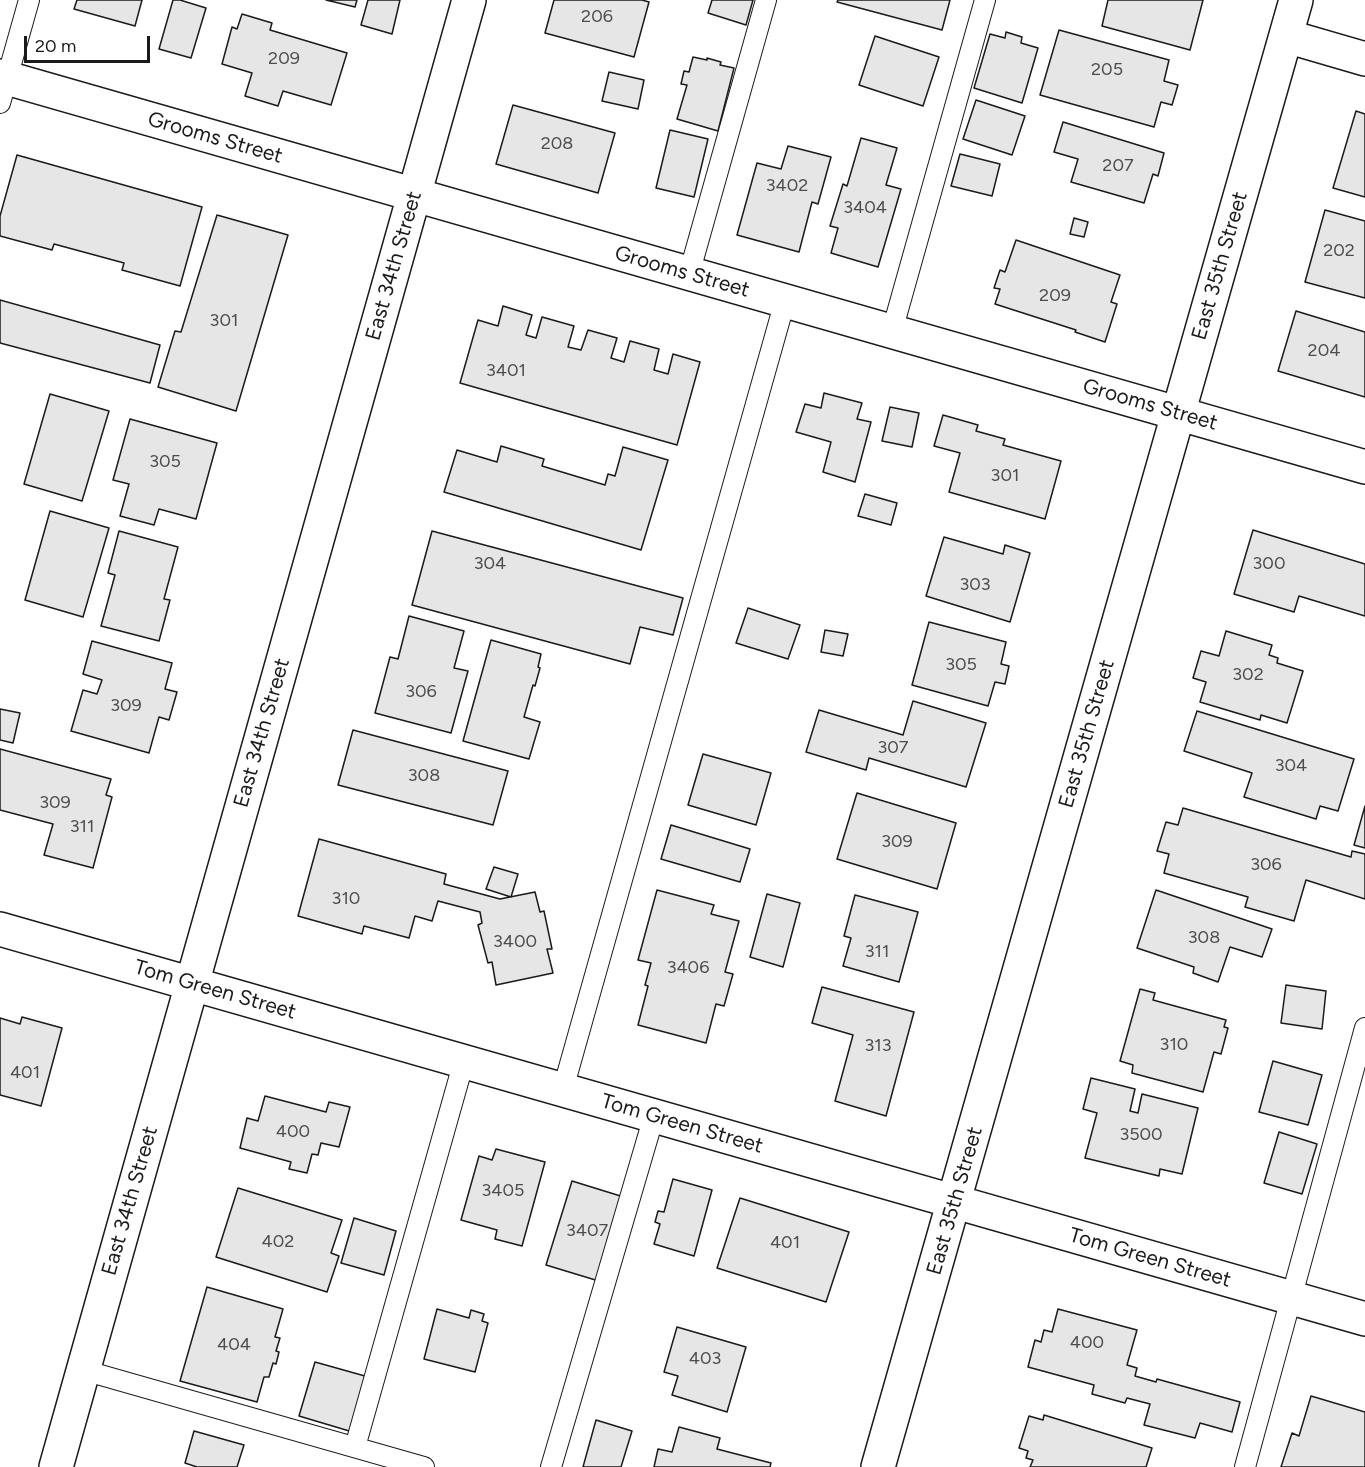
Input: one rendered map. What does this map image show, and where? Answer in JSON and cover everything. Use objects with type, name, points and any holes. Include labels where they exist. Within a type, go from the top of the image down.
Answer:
[{"type":"street","name":"East 34th Street","points":[[56,1467],[469,0]]},
{"type":"street","name":"East 35th Street","points":[[878,1467],[1296,0]]},
{"type":"street","points":[[1286,36],[1365,58]]},
{"type":"street","name":"Grooms Street","points":[[2,86],[414,195],[1365,467]]},
{"type":"street","name":"Tom Green Street","points":[[0,929],[1365,1319]]},
{"type":"lane","points":[[2,86],[29,0]]},
{"type":"lane","points":[[688,274],[766,0]]},
{"type":"lane","points":[[892,331],[985,0]]},
{"type":"lane","points":[[563,1089],[785,301]]},
{"type":"lane","points":[[1245,1467],[1365,1028]]},
{"type":"lane","points":[[354,1447],[464,1061]]},
{"type":"lane","points":[[551,1467],[654,1116]]},
{"type":"lane","points":[[83,1370],[424,1467]]},
{"type":"building","points":[[77,0],[142,0],[135,26],[74,9]]},
{"type":"building","points":[[173,0],[206,8],[191,58],[159,49]]},
{"type":"building","points":[[326,0],[357,0],[355,7]]},
{"type":"building","points":[[368,0],[400,0],[392,34],[361,25]]},
{"type":"building","points":[[554,0],[642,0],[649,2],[634,57],[545,33]]},
{"type":"building","points":[[712,0],[753,0],[746,25],[708,13]]},
{"type":"building","points":[[838,0],[950,0],[942,30],[837,2]]},
{"type":"building","points":[[1108,0],[1203,0],[1190,50],[1102,26]]},
{"type":"building","points":[[242,14],[272,23],[270,30],[347,53],[331,105],[283,91],[278,106],[245,96],[252,73],[222,64],[232,27],[237,29]]},
{"type":"building","points":[[1059,30],[1169,60],[1164,81],[1178,85],[1172,105],[1161,102],[1154,127],[1040,95]]},
{"type":"building","points":[[1006,32],[1022,37],[1021,43],[1038,48],[1022,103],[974,88],[990,34],[1005,38]]},
{"type":"building","points":[[875,36],[939,57],[923,106],[859,85]]},
{"type":"building","points":[[693,57],[707,60],[707,58],[721,62],[720,65],[734,68],[718,131],[677,119],[687,85],[681,84],[684,71],[689,72]]},
{"type":"building","points":[[609,72],[644,80],[638,109],[602,101]]},
{"type":"building","points":[[976,100],[1025,116],[1012,155],[963,139]]},
{"type":"building","points":[[513,105],[615,133],[598,193],[496,164]]},
{"type":"building","points":[[1356,111],[1365,114],[1365,197],[1333,188]]},
{"type":"building","points":[[1063,122],[1164,153],[1158,176],[1153,174],[1144,203],[1071,182],[1078,159],[1054,152]]},
{"type":"building","points":[[670,130],[708,139],[694,197],[656,188]]},
{"type":"building","points":[[861,138],[897,148],[886,185],[901,189],[878,267],[831,253],[838,228],[830,226],[843,184],[847,186]]},
{"type":"building","points":[[788,146],[831,157],[818,204],[812,202],[799,252],[737,235],[757,163],[781,169]]},
{"type":"building","points":[[960,154],[1000,164],[992,196],[951,186]]},
{"type":"building","points":[[17,155],[202,207],[180,286],[122,270],[124,263],[54,244],[52,250],[0,236],[0,216]]},
{"type":"building","points":[[1325,210],[1365,221],[1365,298],[1305,282]]},
{"type":"building","points":[[217,215],[288,235],[236,411],[158,387],[175,331],[181,332]]},
{"type":"building","points":[[1074,218],[1088,222],[1084,237],[1070,234]]},
{"type":"building","points":[[1016,240],[1120,275],[1111,302],[1117,304],[1105,342],[1075,332],[1076,330],[995,304],[1000,289],[994,288],[1000,270],[1005,272]]},
{"type":"building","points":[[0,300],[160,345],[150,383],[0,343]]},
{"type":"building","points":[[503,306],[532,315],[526,335],[536,338],[542,317],[574,326],[568,347],[581,350],[588,330],[617,338],[611,358],[624,362],[630,341],[659,349],[654,370],[668,374],[673,354],[700,362],[677,445],[460,383],[478,320],[498,326]]},
{"type":"building","points":[[1296,311],[1365,332],[1365,397],[1278,371]]},
{"type":"building","points":[[824,393],[862,403],[857,419],[871,422],[855,482],[823,472],[831,442],[796,432],[805,404],[821,408]]},
{"type":"building","points":[[50,394],[109,411],[82,501],[24,484]]},
{"type":"building","points":[[890,407],[919,413],[912,447],[882,441]]},
{"type":"building","points":[[943,415],[978,425],[976,431],[1005,439],[1003,445],[1061,461],[1045,519],[949,492],[960,453],[934,446]]},
{"type":"building","points":[[130,419],[217,443],[196,519],[159,509],[154,525],[120,516],[129,484],[113,480]]},
{"type":"building","points":[[501,446],[544,459],[542,466],[605,485],[608,474],[615,476],[623,447],[668,460],[641,550],[444,492],[457,450],[497,462]]},
{"type":"building","points":[[865,494],[897,503],[891,525],[858,516]]},
{"type":"building","points":[[50,511],[109,528],[83,617],[25,600]]},
{"type":"building","points":[[1253,530],[1365,564],[1365,616],[1299,596],[1294,612],[1234,594]]},
{"type":"building","points":[[119,531],[178,547],[164,599],[170,600],[159,641],[101,626],[115,575],[108,573]]},
{"type":"building","points":[[432,531],[683,598],[673,635],[640,627],[630,664],[412,605]]},
{"type":"building","points":[[944,537],[1003,554],[1005,545],[1030,553],[1010,622],[926,596]]},
{"type":"building","points":[[748,608],[800,625],[788,659],[736,643]]},
{"type":"building","points":[[409,616],[464,631],[454,668],[468,671],[451,733],[375,713],[390,657],[398,659]]},
{"type":"building","points":[[929,622],[1006,642],[1001,664],[1009,666],[1005,684],[995,682],[988,706],[912,685]]},
{"type":"building","points":[[825,630],[848,634],[843,656],[821,652]]},
{"type":"building","points":[[1226,631],[1272,645],[1269,655],[1278,658],[1277,663],[1303,671],[1287,723],[1261,715],[1260,720],[1200,702],[1206,682],[1193,678],[1201,651],[1219,656]]},
{"type":"building","points":[[491,640],[541,654],[538,667],[540,668],[524,717],[540,722],[529,759],[463,741]]},
{"type":"building","points":[[92,641],[172,663],[165,689],[177,692],[169,720],[159,717],[149,753],[71,731],[83,690],[97,694],[102,680],[83,674]]},
{"type":"building","points":[[913,701],[986,723],[966,787],[869,758],[866,770],[806,752],[819,710],[903,735]]},
{"type":"building","points":[[0,709],[20,713],[13,743],[0,740]]},
{"type":"building","points":[[1197,711],[1354,759],[1338,811],[1320,806],[1316,819],[1244,797],[1252,773],[1184,751]]},
{"type":"building","points":[[353,730],[508,771],[493,825],[338,785]]},
{"type":"building","points":[[0,749],[111,779],[106,795],[112,797],[93,868],[44,855],[53,824],[0,810]]},
{"type":"building","points":[[703,754],[771,773],[756,825],[688,805]]},
{"type":"building","points":[[857,793],[956,823],[937,889],[837,859]]},
{"type":"building","points":[[1365,806],[1365,848],[1354,845]]},
{"type":"building","points":[[1183,808],[1351,857],[1352,851],[1365,854],[1365,899],[1306,880],[1294,921],[1245,907],[1248,897],[1164,873],[1169,854],[1157,851],[1166,822],[1178,825]]},
{"type":"building","points":[[671,825],[750,849],[740,882],[661,859]]},
{"type":"building","points":[[319,839],[446,874],[444,884],[500,899],[535,892],[540,912],[544,911],[552,949],[547,949],[553,973],[496,985],[492,962],[488,963],[478,925],[482,923],[480,912],[438,901],[432,921],[415,916],[409,938],[364,926],[362,934],[298,916]]},
{"type":"building","points":[[494,867],[518,874],[511,897],[486,889]]},
{"type":"building","points":[[657,890],[714,905],[711,914],[739,921],[725,972],[733,974],[724,1006],[716,1004],[706,1043],[638,1025],[651,963],[638,960]]},
{"type":"building","points":[[1156,890],[1272,929],[1262,957],[1230,947],[1218,982],[1193,973],[1194,967],[1137,948]]},
{"type":"building","points":[[767,894],[800,903],[783,967],[750,957]]},
{"type":"building","points":[[855,895],[918,912],[899,982],[843,966],[851,938],[844,936]]},
{"type":"building","points":[[1286,985],[1326,991],[1322,1029],[1281,1023]]},
{"type":"building","points":[[822,987],[914,1012],[886,1116],[835,1101],[853,1035],[812,1023]]},
{"type":"building","points":[[1140,989],[1155,993],[1153,1000],[1226,1020],[1224,1027],[1228,1028],[1221,1054],[1214,1052],[1203,1092],[1132,1073],[1133,1065],[1120,1061]]},
{"type":"building","points":[[22,1017],[62,1028],[41,1106],[0,1095],[0,1018],[20,1024]]},
{"type":"building","points":[[1273,1061],[1322,1075],[1308,1125],[1259,1112]]},
{"type":"building","points":[[1091,1078],[1135,1089],[1130,1111],[1138,1113],[1142,1094],[1198,1108],[1182,1174],[1160,1169],[1159,1176],[1085,1158],[1097,1113],[1083,1109]]},
{"type":"building","points":[[265,1096],[326,1112],[329,1102],[350,1107],[339,1147],[321,1143],[318,1155],[312,1154],[307,1173],[289,1169],[291,1162],[240,1148],[247,1118],[258,1121]]},
{"type":"building","points":[[1279,1132],[1317,1144],[1302,1194],[1264,1183]]},
{"type":"building","points":[[496,1149],[545,1162],[522,1246],[495,1239],[497,1230],[461,1220],[479,1156],[492,1160]]},
{"type":"building","points":[[673,1179],[712,1190],[694,1256],[654,1244],[660,1224],[655,1222],[658,1211],[664,1212]]},
{"type":"building","points":[[572,1181],[627,1198],[602,1282],[546,1265]]},
{"type":"building","points":[[238,1188],[342,1220],[331,1253],[339,1256],[327,1292],[216,1257]]},
{"type":"building","points":[[740,1198],[849,1232],[826,1302],[717,1268]]},
{"type":"building","points":[[354,1218],[396,1231],[384,1275],[341,1263]]},
{"type":"building","points":[[207,1287],[283,1309],[275,1337],[280,1338],[276,1351],[279,1352],[276,1364],[273,1363],[269,1377],[264,1377],[257,1402],[180,1381]]},
{"type":"building","points":[[437,1309],[469,1318],[471,1310],[484,1314],[482,1321],[488,1323],[475,1372],[424,1359]]},
{"type":"building","points":[[1058,1309],[1137,1330],[1127,1365],[1137,1368],[1135,1376],[1156,1382],[1157,1379],[1240,1402],[1232,1432],[1200,1423],[1195,1438],[1144,1425],[1150,1404],[1127,1398],[1125,1403],[1092,1394],[1094,1385],[1028,1367],[1035,1340],[1041,1342],[1044,1330],[1052,1332]]},
{"type":"building","points":[[677,1327],[746,1347],[727,1412],[672,1395],[678,1376],[664,1372]]},
{"type":"building","points":[[315,1362],[372,1378],[356,1433],[299,1416]]},
{"type":"building","points":[[1311,1396],[1365,1412],[1365,1467],[1281,1467],[1292,1433],[1299,1436]]},
{"type":"building","points":[[1044,1415],[1152,1448],[1146,1467],[1030,1467],[1033,1460],[1026,1458],[1028,1451],[1019,1448],[1029,1416],[1043,1420]]},
{"type":"building","points":[[596,1420],[632,1431],[621,1467],[583,1467]]},
{"type":"building","points":[[679,1427],[720,1438],[717,1449],[771,1463],[770,1467],[654,1467],[658,1449],[672,1452]]},
{"type":"building","points":[[194,1431],[244,1445],[237,1467],[197,1467],[185,1463]]}]
